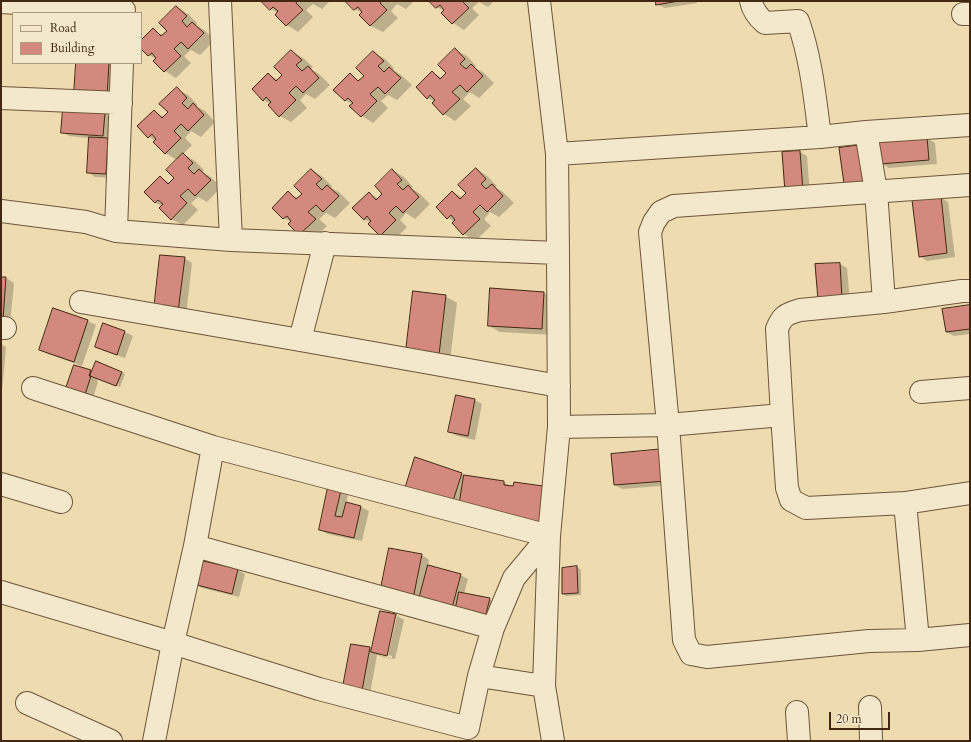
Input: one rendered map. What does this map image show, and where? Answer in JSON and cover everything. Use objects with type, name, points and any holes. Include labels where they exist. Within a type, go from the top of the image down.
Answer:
[{"type":"street","points":[[220,1],[231,240]]},
{"type":"street","points":[[539,1],[557,154],[559,427],[549,536],[544,686],[553,741]]},
{"type":"street","points":[[751,1],[752,7],[758,17],[765,23],[798,21],[804,38],[820,137]]},
{"type":"street","points":[[1,2],[124,8]]},
{"type":"street","points":[[116,231],[122,64]]},
{"type":"street","points":[[1,98],[121,103]]},
{"type":"street","points":[[557,154],[820,137],[866,132],[970,125]]},
{"type":"street","points":[[866,132],[876,191],[884,302]]},
{"type":"street","points":[[970,185],[674,206],[661,212],[654,222],[650,232],[668,424],[684,640],[691,654],[706,657],[869,641],[918,640],[970,635]]},
{"type":"street","points":[[1,211],[86,222],[116,231],[231,240],[558,253]]},
{"type":"street","points":[[300,340],[325,244]]},
{"type":"street","points":[[970,291],[884,302],[800,310],[789,313],[780,321],[776,329],[787,488],[791,500],[806,508],[905,503],[970,493]]},
{"type":"street","points":[[81,302],[558,386]]},
{"type":"street","points":[[33,388],[213,447],[549,536]]},
{"type":"street","points":[[921,392],[970,388]]},
{"type":"street","points":[[559,427],[668,424],[782,415]]},
{"type":"street","points":[[154,741],[195,546],[213,447]]},
{"type":"street","points":[[1,484],[61,502]]},
{"type":"street","points":[[905,503],[918,640]]},
{"type":"street","points":[[1,592],[174,643],[467,735],[479,676],[493,628],[514,578],[549,536]]},
{"type":"street","points":[[195,546],[493,628]]},
{"type":"street","points":[[479,676],[544,686]]},
{"type":"street","points":[[27,703],[111,741]]},
{"type":"street","points":[[870,707],[871,741]]},
{"type":"street","points":[[797,712],[799,741]]},
{"type":"building","points":[[261,1],[297,1],[296,3],[303,10],[286,26],[275,15],[278,11],[273,7],[270,10]]},
{"type":"building","points":[[345,1],[382,1],[380,3],[387,10],[370,26],[359,15],[362,12],[358,7],[354,10]]},
{"type":"building","points":[[429,1],[462,1],[469,8],[452,24],[441,13],[444,10],[440,5],[436,8]]},
{"type":"building","points":[[656,1],[679,1],[656,5]]},
{"type":"building","points":[[176,6],[187,16],[182,21],[187,27],[192,22],[204,33],[188,49],[181,42],[174,49],[181,56],[164,72],[153,61],[156,58],[152,53],[148,56],[142,50],[142,39],[153,28],[161,36],[167,31],[159,23]]},
{"type":"building","points":[[455,48],[465,59],[460,64],[466,69],[471,64],[483,76],[467,92],[460,85],[452,92],[460,99],[443,115],[432,103],[435,100],[430,95],[427,99],[416,87],[432,71],[440,79],[446,73],[438,65]]},
{"type":"building","points":[[291,50],[302,60],[296,65],[302,71],[308,66],[319,78],[303,93],[296,86],[289,93],[296,100],[279,117],[268,105],[271,102],[266,97],[263,101],[252,89],[268,73],[276,81],[282,75],[274,67]]},
{"type":"building","points":[[373,51],[384,61],[378,66],[384,72],[389,67],[401,78],[385,94],[378,87],[370,94],[377,101],[361,117],[349,106],[353,103],[348,98],[345,101],[333,90],[350,73],[358,81],[364,76],[356,68]]},
{"type":"building","points":[[76,64],[109,64],[107,97],[74,95]]},
{"type":"building","points":[[177,87],[187,98],[182,103],[188,109],[193,103],[204,115],[188,131],[181,124],[174,131],[181,138],[165,154],[153,142],[156,139],[152,134],[148,138],[137,126],[154,110],[162,118],[168,112],[159,104]]},
{"type":"building","points":[[63,109],[105,113],[103,136],[61,133]]},
{"type":"building","points":[[89,137],[108,138],[106,174],[87,173]]},
{"type":"building","points":[[927,137],[929,160],[880,164],[878,141]]},
{"type":"building","points":[[861,145],[868,187],[845,191],[839,148]]},
{"type":"building","points":[[800,151],[803,191],[785,192],[782,152]]},
{"type":"building","points":[[183,153],[193,163],[188,168],[194,174],[199,169],[211,180],[195,196],[188,189],[180,196],[187,203],[171,220],[159,208],[163,204],[158,200],[155,203],[144,192],[160,176],[168,184],[174,178],[166,170]]},
{"type":"building","points":[[476,168],[486,179],[481,184],[486,189],[492,184],[503,196],[487,212],[480,205],[473,212],[480,219],[463,235],[452,223],[455,220],[451,215],[447,219],[436,207],[452,191],[460,199],[466,193],[458,185]]},
{"type":"building","points":[[311,169],[322,179],[316,184],[322,190],[327,185],[339,196],[323,212],[316,205],[308,212],[316,219],[299,235],[288,224],[291,221],[287,216],[283,219],[272,208],[288,191],[296,199],[302,194],[294,186]]},
{"type":"building","points":[[392,169],[402,180],[397,184],[403,190],[408,185],[419,197],[403,213],[396,206],[389,213],[396,220],[380,236],[368,224],[371,221],[367,216],[364,220],[352,208],[369,192],[376,200],[382,194],[375,186]]},
{"type":"building","points":[[941,196],[947,253],[919,257],[912,200]]},
{"type":"building","points":[[160,255],[185,257],[178,312],[154,309]]},
{"type":"building","points":[[840,263],[842,298],[818,300],[815,264]]},
{"type":"building","points":[[1,277],[6,277],[3,320],[1,320]]},
{"type":"building","points":[[490,288],[544,292],[542,329],[488,326]]},
{"type":"building","points":[[413,291],[446,295],[439,355],[406,351]]},
{"type":"building","points":[[970,305],[970,329],[946,332],[942,309]]},
{"type":"building","points":[[53,308],[88,320],[74,362],[39,350]]},
{"type":"building","points":[[103,323],[125,331],[117,355],[95,347]]},
{"type":"building","points":[[96,361],[122,372],[116,386],[90,376]]},
{"type":"building","points":[[74,365],[91,370],[89,376],[91,376],[83,401],[64,394]]},
{"type":"building","points":[[456,395],[475,399],[468,436],[448,432]]},
{"type":"building","points":[[664,449],[666,481],[614,485],[611,454]]},
{"type":"building","points":[[415,457],[462,473],[452,504],[405,489]]},
{"type":"building","points":[[464,475],[504,481],[504,485],[513,486],[514,482],[543,486],[539,525],[459,507]]},
{"type":"building","points":[[328,487],[341,490],[335,516],[342,517],[346,502],[361,506],[354,538],[319,530]]},
{"type":"building","points":[[389,548],[422,554],[413,599],[380,593]]},
{"type":"building","points":[[199,560],[238,569],[232,594],[193,584]]},
{"type":"building","points":[[428,565],[461,574],[451,612],[418,603]]},
{"type":"building","points":[[577,566],[578,593],[562,594],[562,568]]},
{"type":"building","points":[[459,592],[490,598],[485,618],[455,612]]},
{"type":"building","points":[[380,611],[396,614],[387,656],[371,652]]},
{"type":"building","points":[[351,644],[370,647],[361,696],[342,692]]}]
